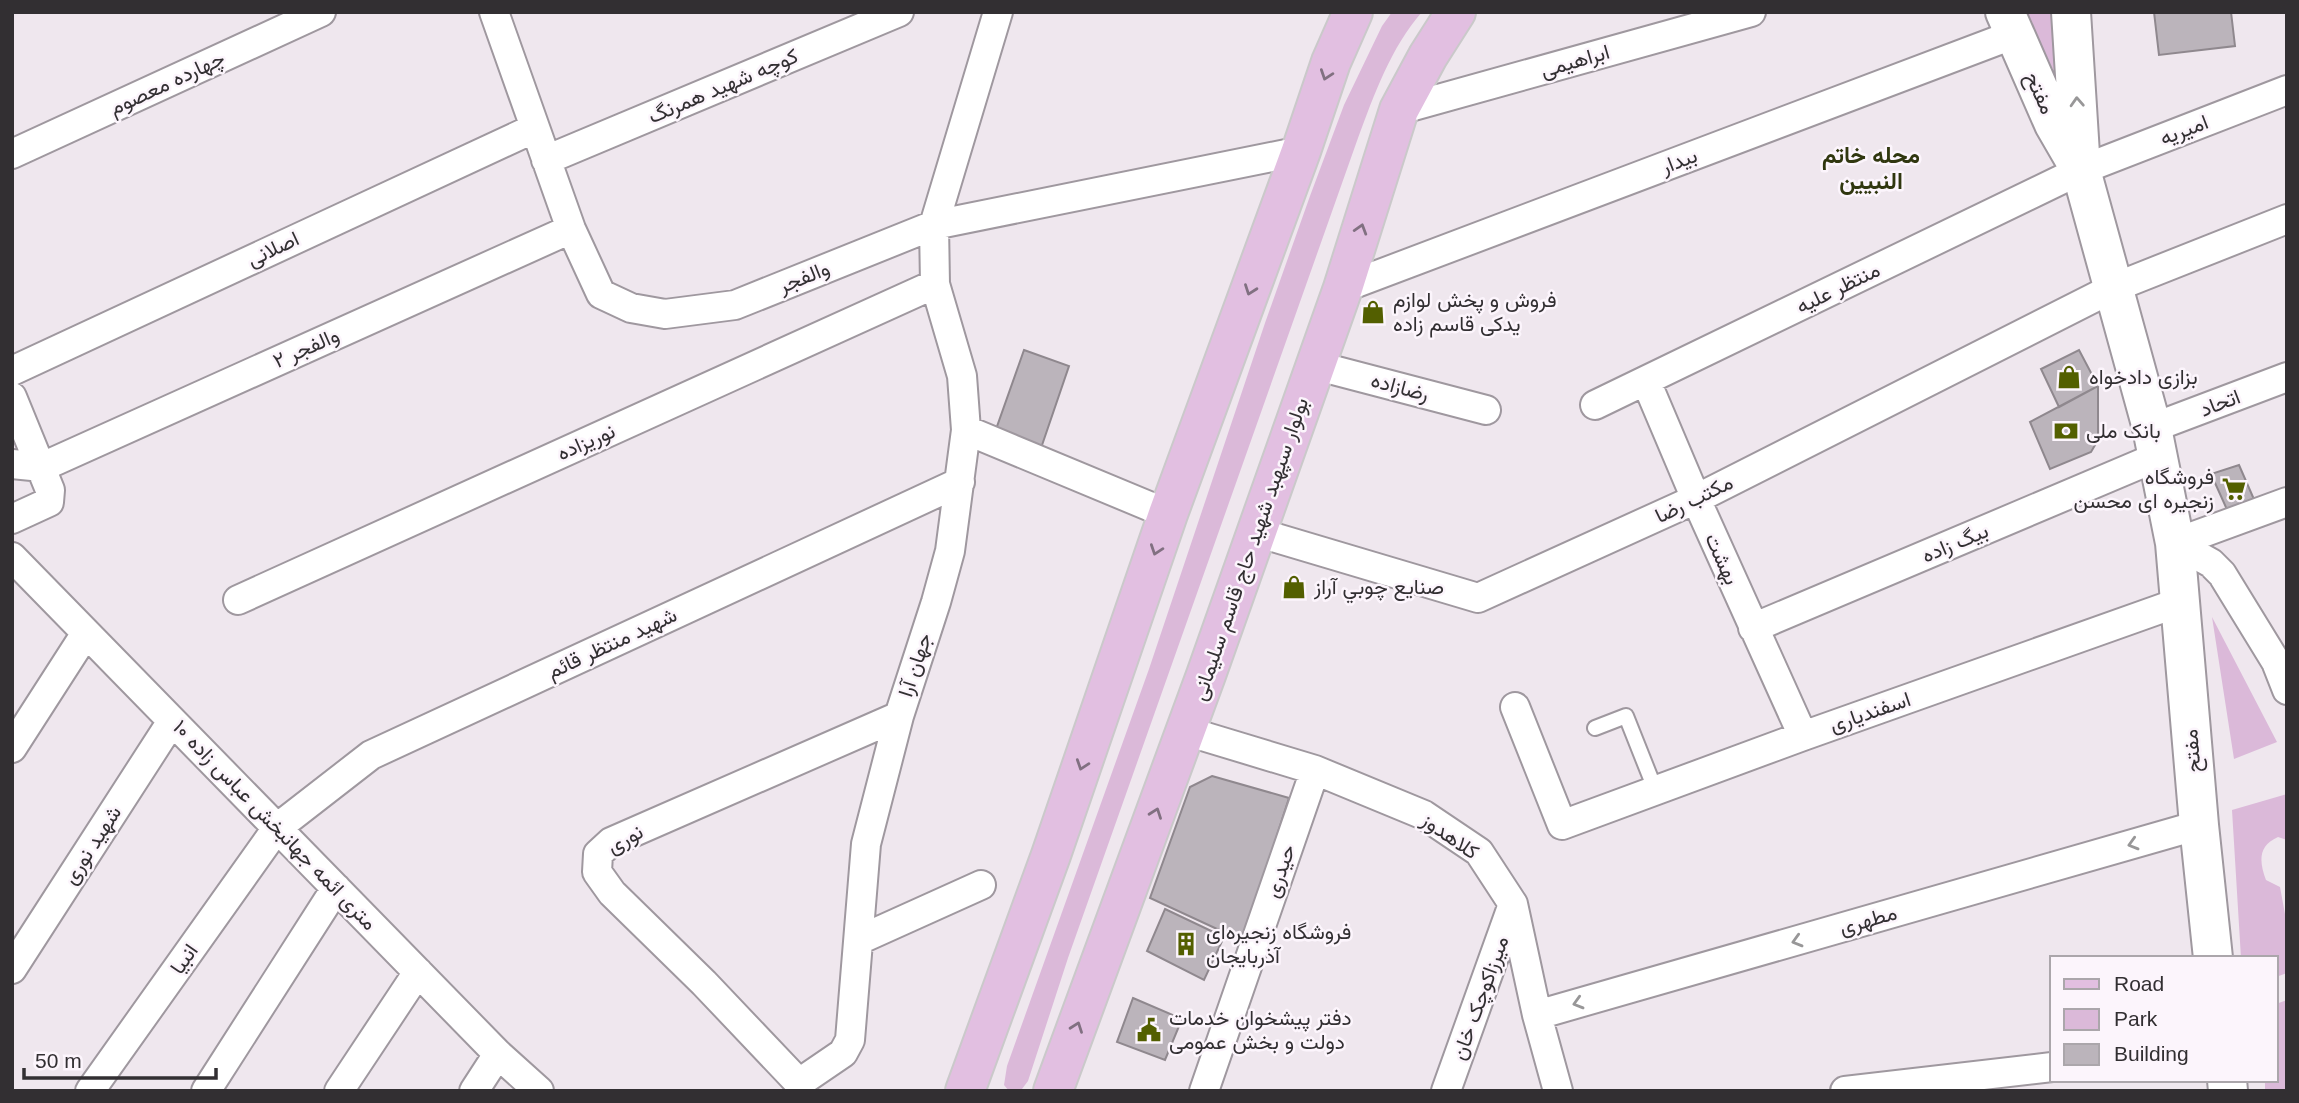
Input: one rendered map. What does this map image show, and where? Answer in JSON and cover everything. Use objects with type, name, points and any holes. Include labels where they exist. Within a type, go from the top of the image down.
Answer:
[{"type":"main road","points":[[965,1091],[1051,855],[1168,514],[1331,62],[1353,12]]},
{"type":"main road","name":"بولوار سپهبد شهید حاج قاسم سلیمانی","points":[[1053,1091],[1186,732],[1343,288],[1399,110],[1456,12]]},
{"type":"main road","name":"مفتح","points":[[2071,12],[2081,170],[2155,442],[2175,543],[2213,956]]},
{"type":"main road","name":"مفتح","points":[[2010,23],[2054,124],[2081,170]]},
{"type":"street","name":"چهارده معصوم","points":[[12,154],[321,12]]},
{"type":"street","name":"والفجر","points":[[494,12],[571,229],[601,294],[631,308],[665,314],[734,305],[934,225],[1301,151]]},
{"type":"street","name":"کوچه شهید همرنگ","points":[[546,160],[899,12]]},
{"type":"street","name":"جهان آرا","points":[[801,1088],[843,1053],[850,1040],[866,844],[899,716],[950,551],[966,430],[962,376],[935,284],[934,225],[998,12]]},
{"type":"street","name":"ابراهیمی","points":[[1399,110],[1751,12]]},
{"type":"street","name":"بیدار","points":[[1343,288],[2010,23]]},
{"type":"street","name":"امیریه","points":[[2081,170],[2287,90]]},
{"type":"street","name":"اصلانی","points":[[12,371],[535,128]]},
{"type":"street","name":"منتظر علیه","points":[[1595,405],[2081,170]]},
{"type":"street","name":"مکتب رضا","points":[[1256,532],[1478,598],[1696,499],[2113,288],[2287,219]]},
{"type":"street","name":"والفجر ۲","points":[[41,467],[571,229]]},
{"type":"street","name":"نوریزاده","points":[[238,600],[935,284]]},
{"type":"street","name":"رضازاده","points":[[1314,365],[1486,410]]},
{"type":"street","name":"اتحاد","points":[[2155,442],[2287,377]]},
{"type":"street","name":"بهشت","points":[[1646,381],[1803,736]]},
{"type":"street","points":[[12,397],[50,490],[49,502],[12,519]]},
{"type":"street","points":[[966,430],[1168,514]]},
{"type":"street","name":"بیگ زاده","points":[[1753,628],[2155,442]]},
{"type":"street","points":[[12,464],[41,467]]},
{"type":"street","name":"شهید منتظر قائم","points":[[277,828],[371,755],[960,482]]},
{"type":"street","points":[[2175,543],[2287,502]]},
{"type":"street","points":[[2222,574],[2223,547],[2232,532],[2248,516]]},
{"type":"street","points":[[2175,543],[2211,563],[2222,574],[2281,660],[2287,690]]},
{"type":"street","name":"۱۰ متری ائمه جهانبخش عباس زاده","points":[[12,557],[498,1054],[539,1091]]},
{"type":"street","name":"اسفندیاری","points":[[1515,707],[1562,825],[1655,789],[2180,602]]},
{"type":"street","points":[[12,748],[86,633]]},
{"type":"street","name":"نوری","points":[[801,1088],[704,983],[612,893],[597,872],[598,854],[611,842],[899,716]]},
{"type":"street","name":"شهید نوری","points":[[12,969],[172,721]]},
{"type":"street","name":"کلاهدوز","points":[[1186,732],[1315,770],[1424,815],[1479,852],[1513,904],[1537,1015],[1558,1091]]},
{"type":"street","name":"حیدری","points":[[1204,1091],[1315,770]]},
{"type":"street","name":"مطهری","points":[[1537,1015],[2199,825]]},
{"type":"street","name":"انبیا","points":[[90,1091],[277,828]]},
{"type":"street","points":[[859,940],[981,885]]},
{"type":"street","points":[[206,1091],[336,888]]},
{"type":"street","name":"میرزاکوچک خان","points":[[1446,1091],[1513,904]]},
{"type":"street","points":[[339,1091],[418,972]]},
{"type":"street","points":[[474,1091],[498,1054]]},
{"type":"street","points":[[1848,1091],[2050,1067]]},
{"type":"lane","points":[[1595,728],[1626,716],[1655,789]]},
{"type":"green space","points":[[1392,12],[1422,12],[1392,56],[1370,105],[1068,958],[1028,1081],[1022,1089],[1009,1091],[1004,1085],[1007,1066],[1149,669],[1310,196],[1344,105],[1382,26]]},
{"type":"green space","points":[[2026,12],[2060,12],[2071,108]]},
{"type":"green space","points":[[2212,617],[2277,742],[2234,759]]},
{"type":"green space","points":[[2287,794],[2287,840],[2278,837],[2271,841],[2261,860],[2266,880],[2280,887],[2287,925],[2287,973],[2278,976],[2278,956],[2241,956],[2232,810]]},
{"type":"green space","points":[[2287,1000],[2287,1091],[2265,1091],[2265,1082],[2278,1082],[2278,1003]]},
{"type":"building","points":[[2154,12],[2231,12],[2235,46],[2159,55]]},
{"type":"building","points":[[1024,350],[1069,366],[1040,451],[994,435]]},
{"type":"building","name":"بزازی دادخواه","points":[[2079,350],[2098,386],[2059,407],[2041,369]]},
{"type":"building","name":"بانک ملی","points":[[2098,386],[2098,440],[2091,452],[2050,469],[2030,422]]},
{"type":"building","name":"فروشگاه زنجیره ای محسن","points":[[2239,465],[2256,504],[2229,514],[2211,474]]},
{"type":"building","points":[[1212,776],[1289,798],[1243,941],[1150,898],[1190,787]]},
{"type":"building","name":"فروشگاه زنجیره‌ای آذربایجان","points":[[1165,909],[1224,937],[1204,980],[1147,951]]},
{"type":"building","name":"دفتر پیشخوان خدمات دولت و بخش عمومی","points":[[1133,998],[1182,1019],[1165,1060],[1117,1042]]},
{"type":"place","name":"فروش و پخش لوازم یدکی قاسم زاده","points":[[1373,312]]},
{"type":"place","name":"بزازی دادخواه","points":[[2069,377]]},
{"type":"place","name":"بانک ملی","points":[[2066,431]]},
{"type":"place","name":"فروشگاه زنجیره ای محسن","points":[[2234,489]]},
{"type":"place","name":"صنايع چوبي آراز","points":[[1294,587]]},
{"type":"place","name":"فروشگاه زنجیره‌ای آذربایجان","points":[[1186,944]]},
{"type":"place","name":"دفتر پیشخوان خدمات دولت و بخش عمومی","points":[[1149,1030]]},
{"type":"district","name":"محله خاتم النبیین","points":[[1871,168]]}]
